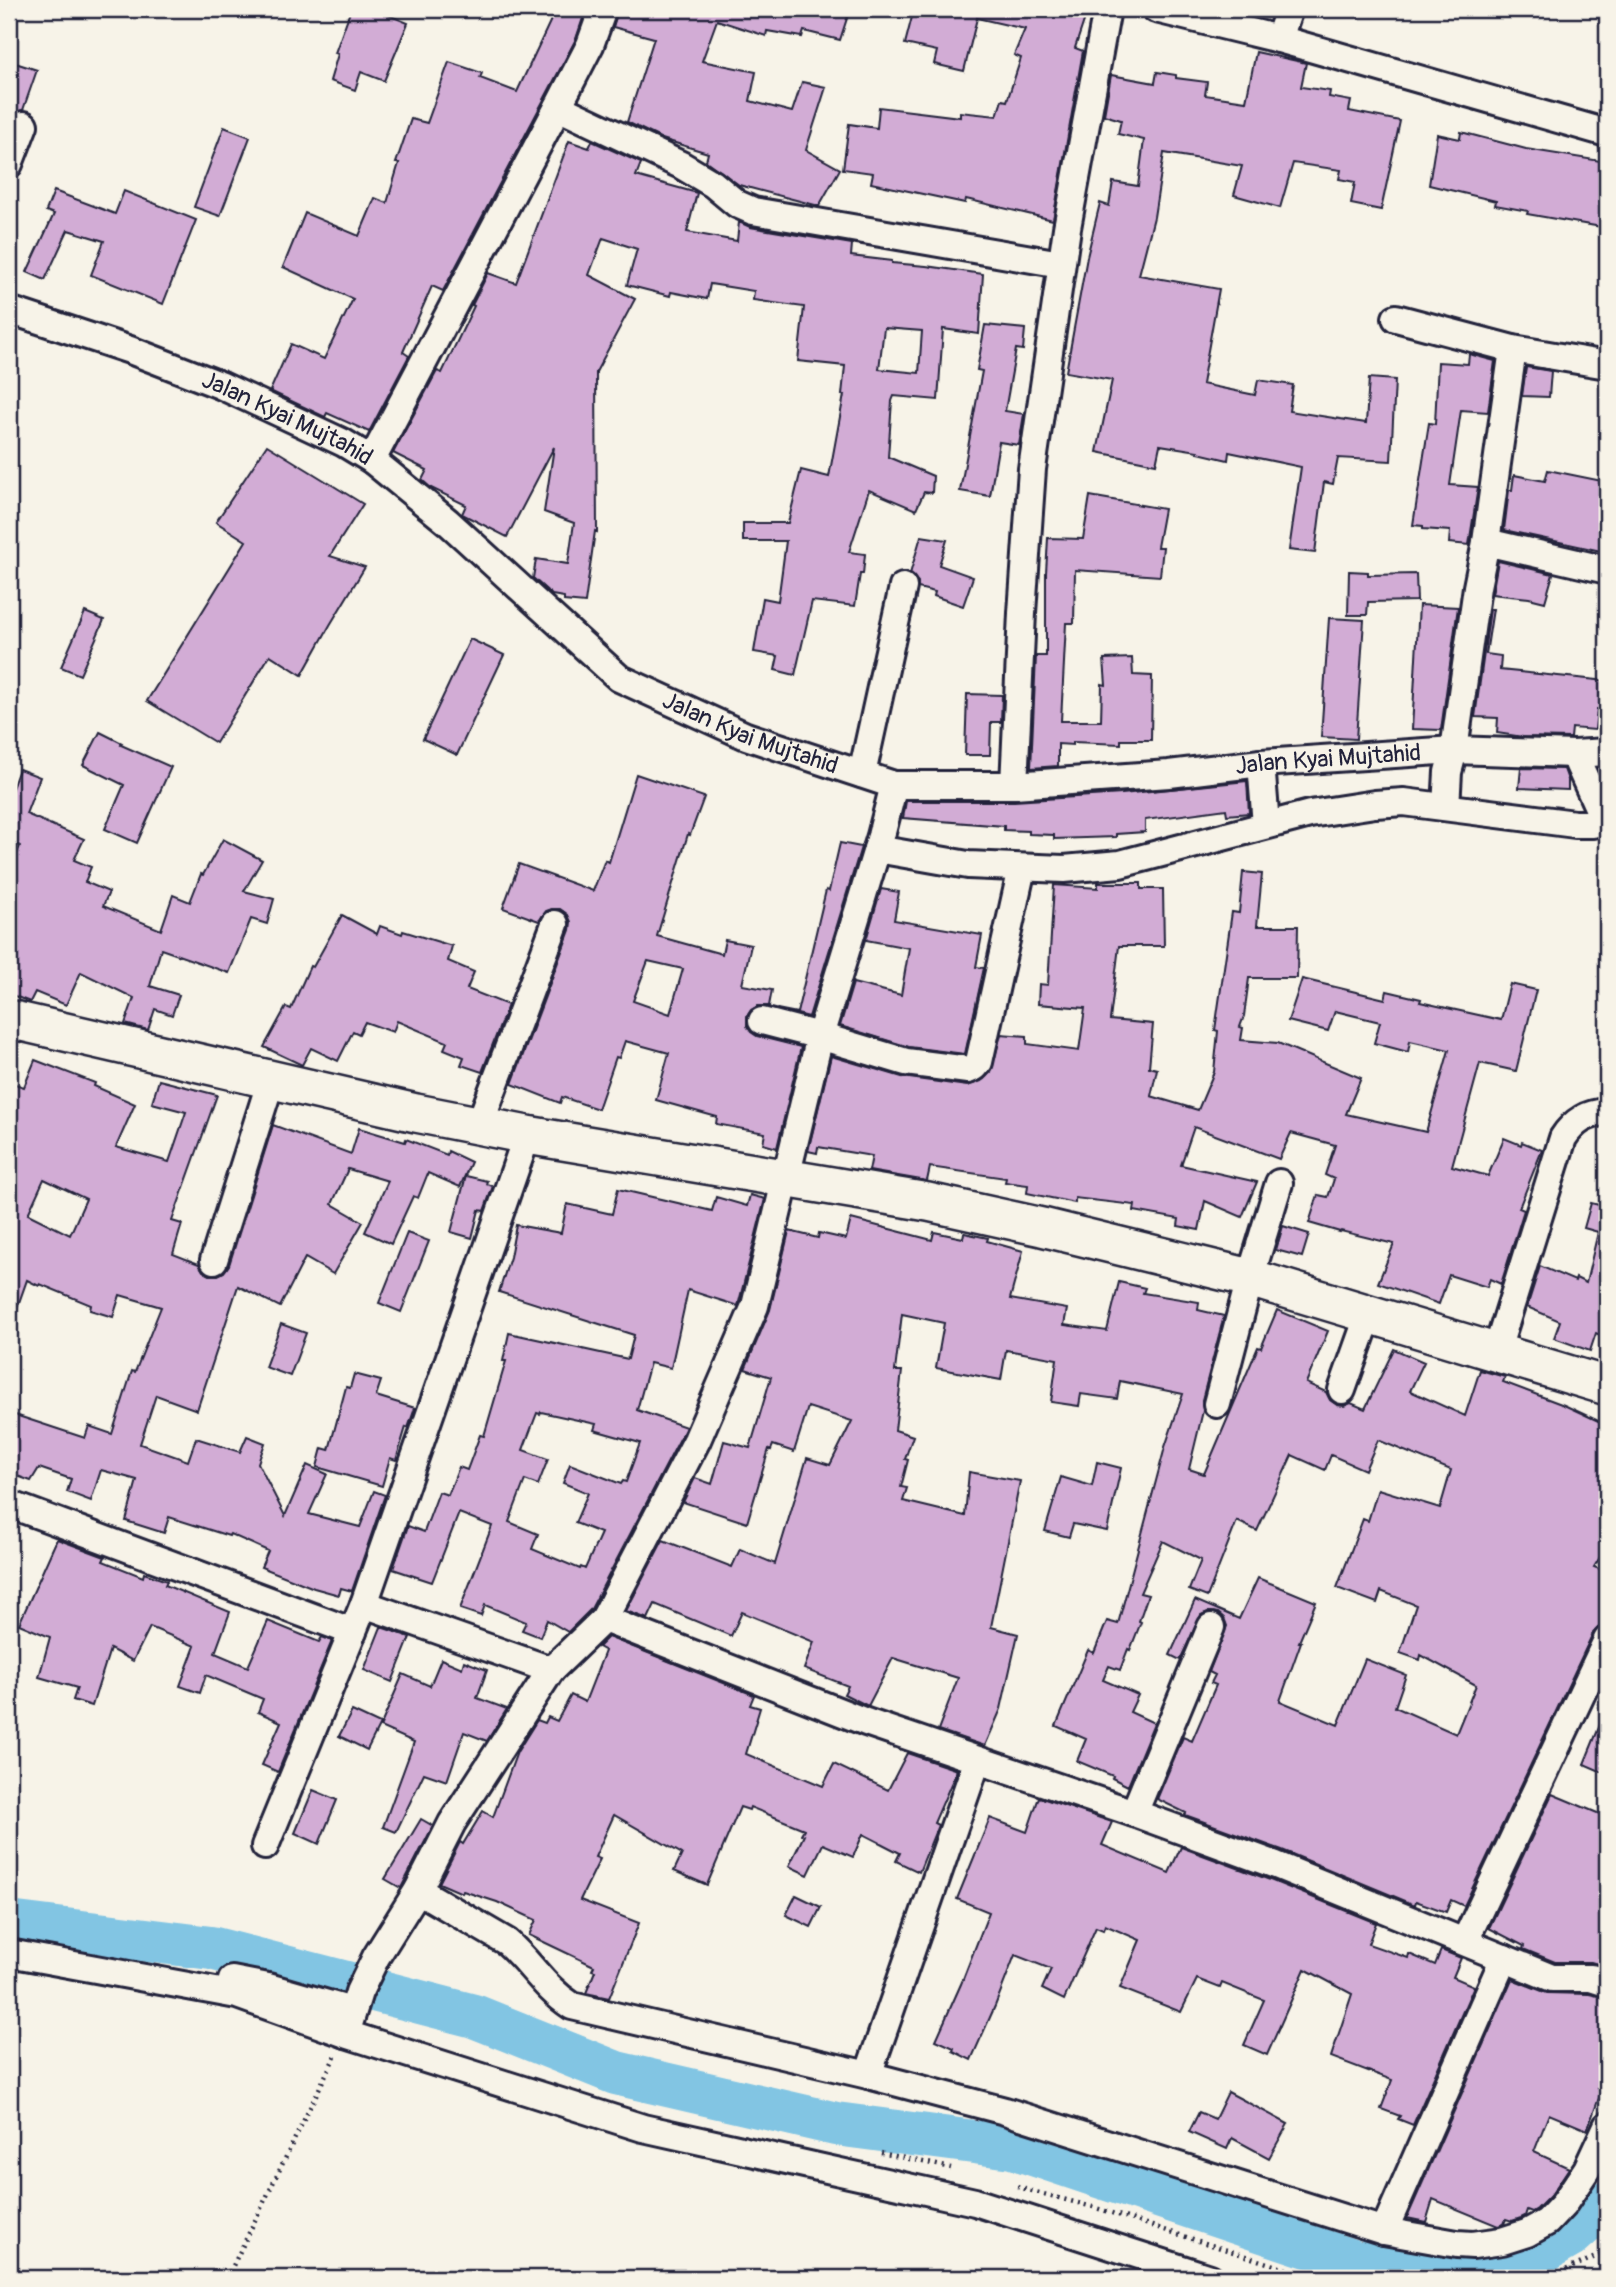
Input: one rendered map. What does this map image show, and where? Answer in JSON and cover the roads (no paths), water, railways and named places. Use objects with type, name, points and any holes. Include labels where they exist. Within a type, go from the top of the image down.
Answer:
[{"type":"street","points":[[372,460],[590,45],[603,9]]},
{"type":"street","points":[[1014,786],[1032,469],[1061,264],[1107,9]]},
{"type":"street","points":[[1156,9],[1279,39],[1607,133]]},
{"type":"street","points":[[1279,39],[1289,9]]},
{"type":"street","points":[[558,107],[681,164],[713,184],[737,205],[753,211],[1061,264]]},
{"type":"street","points":[[9,164],[24,125]]},
{"type":"street","name":"Jalan Kyai Mujtahid","points":[[9,310],[130,349],[219,385],[344,443],[372,460],[448,522],[619,678],[747,736],[862,774],[891,794],[1169,775],[1451,761],[1577,762],[1607,752]]},
{"type":"street","points":[[1396,318],[1513,349],[1607,365]]},
{"type":"street","points":[[1446,804],[1513,349]]},
{"type":"street","points":[[1486,542],[1607,570]]},
{"type":"street","points":[[862,774],[903,587]]},
{"type":"street","points":[[879,843],[968,865],[1065,869],[1120,864],[1266,819],[1375,804],[1446,804],[1542,821],[1593,824],[1602,818],[1577,762]]},
{"type":"street","points":[[1261,770],[1266,819]]},
{"type":"street","points":[[353,2013],[376,1957],[408,1905],[452,1823],[551,1670],[604,1619],[697,1440],[755,1306],[820,1036],[879,843],[891,794]]},
{"type":"street","points":[[762,1021],[906,1062],[968,1070],[975,1068],[979,1062],[1022,868]]},
{"type":"street","points":[[479,1126],[555,924]]},
{"type":"street","points":[[9,1020],[415,1114],[928,1202],[1118,1244],[1250,1278],[1607,1386]]},
{"type":"street","points":[[214,1260],[271,1080]]},
{"type":"street","points":[[1496,1353],[1563,1138],[1579,1120],[1607,1112]]},
{"type":"street","points":[[265,1846],[364,1604],[527,1135]]},
{"type":"street","points":[[1217,1404],[1250,1278],[1279,1183]]},
{"type":"street","points":[[1342,1390],[1369,1314]]},
{"type":"street","points":[[9,1504],[353,1632]]},
{"type":"street","points":[[364,1604],[551,1670]]},
{"type":"street","points":[[604,1619],[866,1722],[1276,1865],[1552,1978],[1591,1978],[1607,1983]]},
{"type":"street","points":[[1134,1814],[1211,1627]]},
{"type":"street","points":[[1465,1941],[1607,1640]]},
{"type":"street","points":[[868,2076],[977,1761]]},
{"type":"street","points":[[408,1905],[507,1942],[519,1952],[527,1965],[555,1995],[572,2006],[1005,2111],[1384,2231],[1473,2245],[1502,2241],[1527,2233],[1547,2222],[1563,2205],[1587,2169],[1607,2126]]},
{"type":"street","points":[[9,1939],[72,1948],[268,1987],[353,2013],[643,2128],[975,2202],[1210,2278]]},
{"type":"street","points":[[9,1954],[353,2013]]},
{"type":"street","points":[[1384,2231],[1504,1958]]},
{"type":"waterway","points":[[9,1923],[211,1948],[474,2016],[616,2073],[836,2124],[1012,2147],[1355,2262],[1466,2277],[1517,2267],[1569,2237],[1607,2203]]}]
